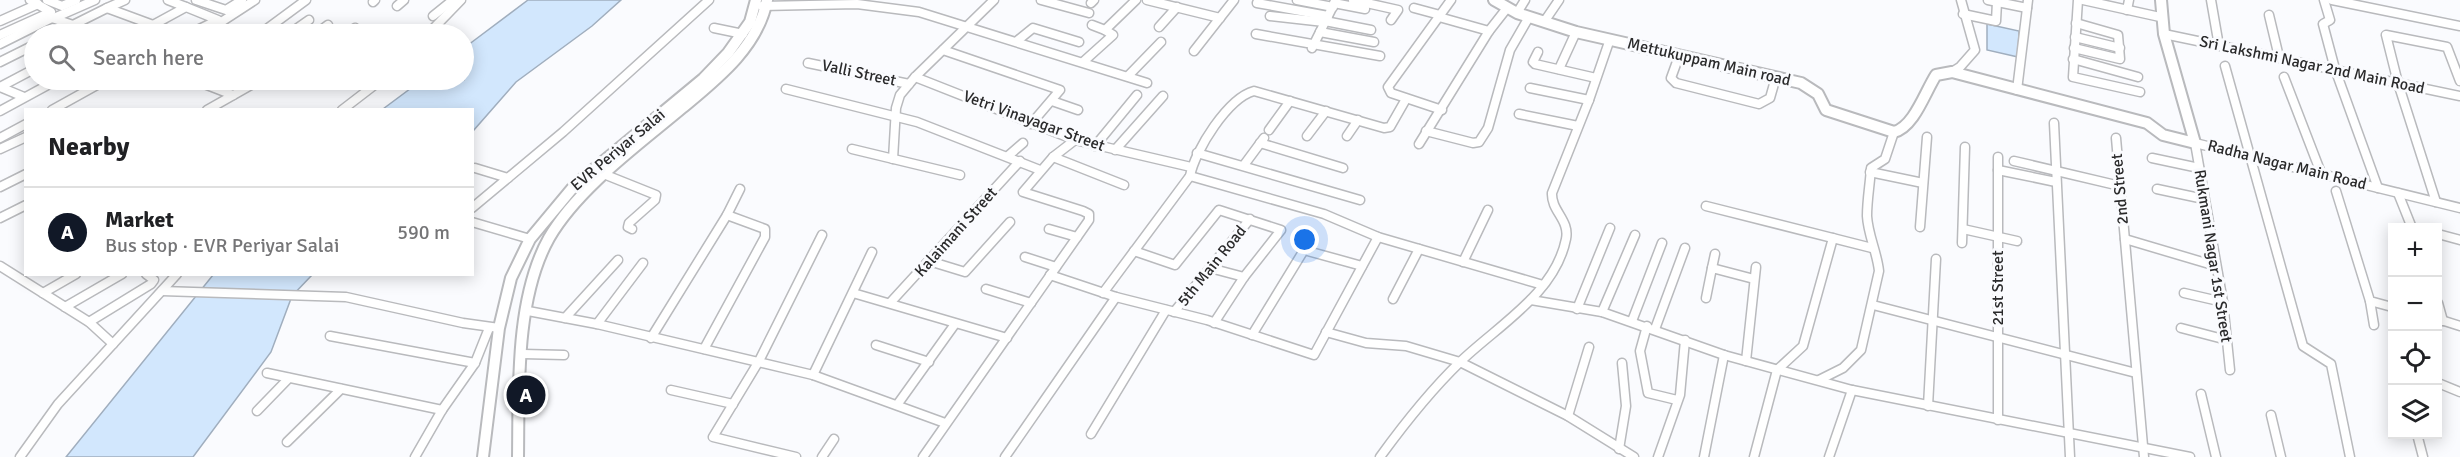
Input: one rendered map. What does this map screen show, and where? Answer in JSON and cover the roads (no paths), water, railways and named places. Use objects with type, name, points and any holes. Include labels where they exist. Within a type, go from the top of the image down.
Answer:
[{"type":"main road","name":"Mettukuppam Main road","points":[[1494,0],[1516,13],[1576,32],[1801,83],[1813,88],[1826,110],[1894,132]]},
{"type":"main road","points":[[1894,132],[1901,131],[1917,110],[1925,89],[1936,75],[1952,72],[2147,123],[2163,135],[2195,143],[2164,34],[2160,17],[2161,0]]},
{"type":"main road","name":"EVR Periyar Salai","points":[[518,457],[523,354],[528,311],[534,271],[548,239],[572,206],[685,99],[721,61],[743,33],[762,3]]},
{"type":"main road","name":"EVR Periyar Salai","points":[[483,457],[494,328],[511,278],[530,239],[575,185],[685,99],[713,82],[753,38],[762,3]]},
{"type":"street","points":[[26,24],[51,12],[30,0]]},
{"type":"street","points":[[47,0],[62,6],[76,0]]},
{"type":"street","points":[[42,24],[95,0]]},
{"type":"street","points":[[76,24],[125,0]]},
{"type":"street","points":[[168,0],[218,20],[210,24]]},
{"type":"street","points":[[196,0],[226,10],[242,0]]},
{"type":"street","points":[[218,24],[255,0]]},
{"type":"street","points":[[274,24],[306,0]]},
{"type":"street","points":[[397,6],[404,0]]},
{"type":"street","points":[[433,16],[453,0]]},
{"type":"street","points":[[438,24],[461,0]]},
{"type":"street","points":[[474,206],[563,132],[709,0]]},
{"type":"street","points":[[892,159],[896,108],[900,95],[915,76],[994,0]]},
{"type":"street","points":[[1041,0],[1089,13]]},
{"type":"street","points":[[1105,30],[1136,0]]},
{"type":"street","points":[[1147,0],[1220,18]]},
{"type":"street","points":[[1194,51],[1234,0]]},
{"type":"street","points":[[1297,0],[1334,3],[1365,9]]},
{"type":"street","points":[[1353,0],[1398,10],[1391,20]]},
{"type":"street","points":[[1442,110],[1391,93],[1388,87],[1451,0]]},
{"type":"street","points":[[1516,13],[1525,0]]},
{"type":"street","points":[[1544,22],[1559,0]]},
{"type":"street","points":[[1952,72],[1960,67],[1975,50],[1973,38],[1963,14],[1961,0]]},
{"type":"street","points":[[1988,0],[2027,9]]},
{"type":"street","points":[[2017,90],[2028,0]]},
{"type":"street","points":[[2078,0],[2073,59],[2074,78],[2140,92]]},
{"type":"street","points":[[2083,0],[2160,17]]},
{"type":"street","points":[[2127,10],[2129,0]]},
{"type":"street","points":[[2211,0],[2219,46]]},
{"type":"street","points":[[2324,0],[2330,20],[2323,24],[2335,69],[2378,188]]},
{"type":"street","points":[[2332,0],[2460,26]]},
{"type":"street","points":[[1963,14],[1996,21],[1997,2]]},
{"type":"street","points":[[762,3],[857,4],[919,12],[1147,83]]},
{"type":"street","points":[[1257,3],[1371,30]]},
{"type":"street","points":[[1312,48],[1334,3]]},
{"type":"street","points":[[2,18],[38,4]]},
{"type":"street","points":[[155,24],[186,7]]},
{"type":"street","points":[[1159,27],[1176,7]]},
{"type":"street","points":[[107,8],[150,24]]},
{"type":"street","points":[[1414,8],[1489,31]]},
{"type":"street","points":[[1419,144],[1489,31],[1507,8]]},
{"type":"street","points":[[2269,15],[2279,57]]},
{"type":"street","points":[[1270,16],[1326,20]]},
{"type":"street","points":[[1426,131],[1473,143],[1479,142],[1488,128],[1510,50],[1528,17]]},
{"type":"street","points":[[54,18],[65,24]]},
{"type":"street","points":[[303,24],[309,20]]},
{"type":"street","points":[[2076,24],[2118,36],[2119,72]]},
{"type":"street","points":[[0,36],[24,25]]},
{"type":"street","points":[[1083,62],[1113,35],[1092,25]]},
{"type":"street","points":[[714,28],[743,33]]},
{"type":"street","points":[[1017,41],[1033,28],[1079,42]]},
{"type":"street","points":[[0,44],[24,32]]},
{"type":"street","points":[[1320,32],[1374,42]]},
{"type":"street","points":[[1559,69],[1576,32]]},
{"type":"street","points":[[1256,34],[1312,48],[1380,56]]},
{"type":"street","name":"Sri Lakshmi Nagar 2nd Main Road","points":[[2164,34],[2459,97]]},
{"type":"street","points":[[2436,202],[2398,83],[2386,35],[2447,47],[2460,81]]},
{"type":"street","points":[[2075,37],[2120,48]]},
{"type":"street","points":[[1380,457],[1429,396],[1460,362],[1531,300],[1543,285],[1561,254],[1568,232],[1568,224],[1550,202],[1559,172],[1589,100],[1610,39]]},
{"type":"street","points":[[1128,76],[1161,42]]},
{"type":"street","points":[[2074,48],[2120,59]]},
{"type":"street","points":[[0,62],[24,50]]},
{"type":"street","points":[[943,50],[1060,91],[1031,124]]},
{"type":"street","points":[[1538,52],[1534,64],[1596,78]]},
{"type":"street","points":[[1679,56],[1671,78],[1676,84],[1759,104],[1765,104],[1771,98],[1776,77]]},
{"type":"street","points":[[2073,59],[2138,77]]},
{"type":"street","name":"Valli Street","points":[[808,63],[909,84]]},
{"type":"street","points":[[2225,66],[2303,346],[2331,364],[2350,457]]},
{"type":"street","points":[[0,87],[24,74]]},
{"type":"street","name":"Vetri Vinayagar Street","points":[[915,76],[1075,140],[1190,172],[1324,214],[1378,237],[1543,285]]},
{"type":"street","points":[[2284,77],[2321,173]]},
{"type":"street","points":[[0,87],[22,96]]},
{"type":"street","points":[[1530,88],[1589,100]]},
{"type":"street","points":[[786,89],[918,122],[1040,170]]},
{"type":"street","points":[[0,111],[32,90]]},
{"type":"street","points":[[0,105],[35,90]]},
{"type":"street","points":[[56,108],[88,90]]},
{"type":"street","points":[[220,90],[233,95]]},
{"type":"street","points":[[213,108],[242,90]]},
{"type":"street","points":[[344,108],[366,90]]},
{"type":"street","points":[[1103,293],[1190,172],[1197,153],[1243,94],[1254,91],[1384,128],[1390,127],[1406,99]]},
{"type":"street","points":[[1095,146],[1137,95]]},
{"type":"street","points":[[1115,150],[1163,96]]},
{"type":"street","points":[[1052,101],[1078,110]]},
{"type":"street","points":[[1269,130],[1290,101]]},
{"type":"street","points":[[1307,136],[1326,111]]},
{"type":"street","points":[[1519,114],[1578,126]]},
{"type":"street","points":[[1347,136],[1358,120]]},
{"type":"street","points":[[2054,123],[2067,432],[2070,457]]},
{"type":"street","points":[[0,138],[24,125]]},
{"type":"street","points":[[1819,380],[1843,368],[1861,350],[1879,271],[1878,261],[1872,248],[1867,210],[1870,172],[1873,165],[1887,157],[1894,132]]},
{"type":"street","points":[[1920,227],[1927,137]]},
{"type":"street","points":[[0,149],[24,138]]},
{"type":"street","name":"2nd Street","points":[[2116,138],[2144,453]]},
{"type":"street","points":[[923,457],[1089,220],[1089,214],[1023,192],[1053,157],[1075,140]]},
{"type":"street","points":[[1244,165],[1262,141],[1342,168]]},
{"type":"street","points":[[1008,156],[1023,143]]},
{"type":"street","name":"Radha Nagar Main Road","points":[[2195,143],[2250,154],[2460,208]]},
{"type":"street","name":"Rukmani Nagar 1st Street","points":[[2195,143],[2223,302],[2230,370]]},
{"type":"street","points":[[1962,243],[1965,147]]},
{"type":"street","points":[[852,149],[960,175]]},
{"type":"street","points":[[1197,153],[1360,200]]},
{"type":"street","points":[[1053,157],[1124,185]]},
{"type":"street","name":"21st Street","points":[[1998,157],[1998,420]]},
{"type":"street","points":[[2152,158],[2199,168]]},
{"type":"street","points":[[2014,160],[2120,186]]},
{"type":"street","name":"Kalaimani Street","points":[[890,303],[1020,161]]},
{"type":"street","points":[[475,168],[508,178]]},
{"type":"street","points":[[1998,170],[2056,182]]},
{"type":"street","points":[[1870,172],[1923,183]]},
{"type":"street","points":[[0,187],[24,175]]},
{"type":"street","points":[[606,175],[656,195],[655,200],[628,225],[633,229]]},
{"type":"street","points":[[651,338],[727,216],[740,189]]},
{"type":"street","points":[[2157,189],[2204,199]]},
{"type":"street","points":[[2336,191],[2370,302],[2374,325]]},
{"type":"street","points":[[2398,193],[2410,223]]},
{"type":"street","points":[[0,218],[24,206]]},
{"type":"street","points":[[1706,206],[1872,248]]},
{"type":"street","points":[[1463,262],[1488,210]]},
{"type":"street","points":[[1134,251],[1175,265],[1218,211],[1281,230],[1244,277],[1214,322]]},
{"type":"street","points":[[704,349],[765,237],[765,230],[727,216]]},
{"type":"street","name":"5th Main Road","points":[[1091,434],[1170,311],[1210,268],[1250,219]]},
{"type":"street","points":[[929,261],[965,272],[1010,222]]},
{"type":"street","points":[[474,223],[530,239]]},
{"type":"street","points":[[1577,309],[1610,228]]},
{"type":"street","points":[[1049,229],[1077,237]]},
{"type":"street","points":[[1963,229],[2017,241]]},
{"type":"street","points":[[796,457],[713,437],[759,362],[822,235]]},
{"type":"street","points":[[1602,312],[1635,235]]},
{"type":"street","points":[[2442,235],[2460,240]]},
{"type":"street","points":[[1025,257],[1103,293],[1214,322],[1314,355],[1378,237]]},
{"type":"street","points":[[1754,457],[1777,370],[1803,346],[1833,238]]},
{"type":"street","points":[[2125,239],[2216,266]]},
{"type":"street","points":[[1632,321],[1662,243]]},
{"type":"street","points":[[1677,400],[1648,393],[1640,351],[1685,248]]},
{"type":"street","points":[[1393,299],[1419,249]]},
{"type":"street","points":[[1252,335],[1304,250],[1362,266]]},
{"type":"street","points":[[813,375],[872,252]]},
{"type":"street","points":[[1706,298],[1715,254]]},
{"type":"street","points":[[1928,406],[1936,259]]},
{"type":"street","points":[[565,318],[618,260]]},
{"type":"street","points":[[597,324],[643,263]]},
{"type":"street","points":[[0,266],[22,276],[43,293],[89,322],[113,344]]},
{"type":"street","points":[[1746,361],[1756,267]]},
{"type":"street","points":[[1210,268],[1244,277]]},
{"type":"street","points":[[1712,268],[1754,279]]},
{"type":"street","points":[[43,293],[73,276]]},
{"type":"street","points":[[65,307],[119,276]]},
{"type":"street","points":[[89,322],[155,281],[149,276]]},
{"type":"street","points":[[20,457],[58,405],[175,276]]},
{"type":"street","points":[[986,289],[1031,303]]},
{"type":"street","points":[[162,291],[346,297],[494,328],[475,363],[442,410],[415,457]]},
{"type":"street","points":[[853,293],[1006,338]]},
{"type":"street","points":[[2184,293],[2223,302]]},
{"type":"street","points":[[1005,457],[1116,297]]},
{"type":"street","points":[[1531,300],[1602,312],[1746,361],[1852,390],[2067,432],[2144,453],[2190,457]]},
{"type":"street","points":[[2370,302],[2388,306]]},
{"type":"street","points":[[1873,305],[2136,373]]},
{"type":"street","points":[[528,311],[597,324],[813,375],[945,423]]},
{"type":"street","points":[[2442,321],[2460,326]]},
{"type":"street","points":[[897,405],[955,324]]},
{"type":"street","points":[[2181,328],[2227,340]]},
{"type":"street","points":[[1326,333],[1366,344],[1406,346],[1460,362],[1568,417],[1634,457]]},
{"type":"street","points":[[330,336],[475,363]]},
{"type":"street","points":[[1659,457],[1677,400],[1685,340]]},
{"type":"street","points":[[876,345],[929,362]]},
{"type":"street","points":[[1568,417],[1589,347]]},
{"type":"street","points":[[523,354],[564,356]]},
{"type":"street","points":[[1704,457],[1724,354]]},
{"type":"street","points":[[1619,449],[1626,425],[1625,381],[1622,363]]},
{"type":"street","points":[[267,373],[442,410]]},
{"type":"street","points":[[257,411],[289,378]]},
{"type":"street","points":[[2442,385],[2460,392]]},
{"type":"street","points":[[287,442],[340,389]]},
{"type":"street","points":[[671,390],[733,404]]},
{"type":"street","points":[[1829,457],[1852,390]]},
{"type":"street","points":[[2201,394],[2216,457]]},
{"type":"street","points":[[2271,415],[2281,457]]},
{"type":"street","points":[[2418,439],[2424,457]]},
{"type":"street","points":[[822,457],[834,440]]},
{"type":"water","points":[[528,0],[621,0],[592,26],[516,82],[474,130],[474,108],[384,108],[409,90],[474,90],[474,40]]},
{"type":"water","points":[[1987,24],[2019,31],[2018,57],[1987,50]]},
{"type":"water","points":[[212,276],[311,276],[292,296],[271,352],[193,457],[66,457]]},
{"type":"place","name":"Market","points":[[526,395]]}]
